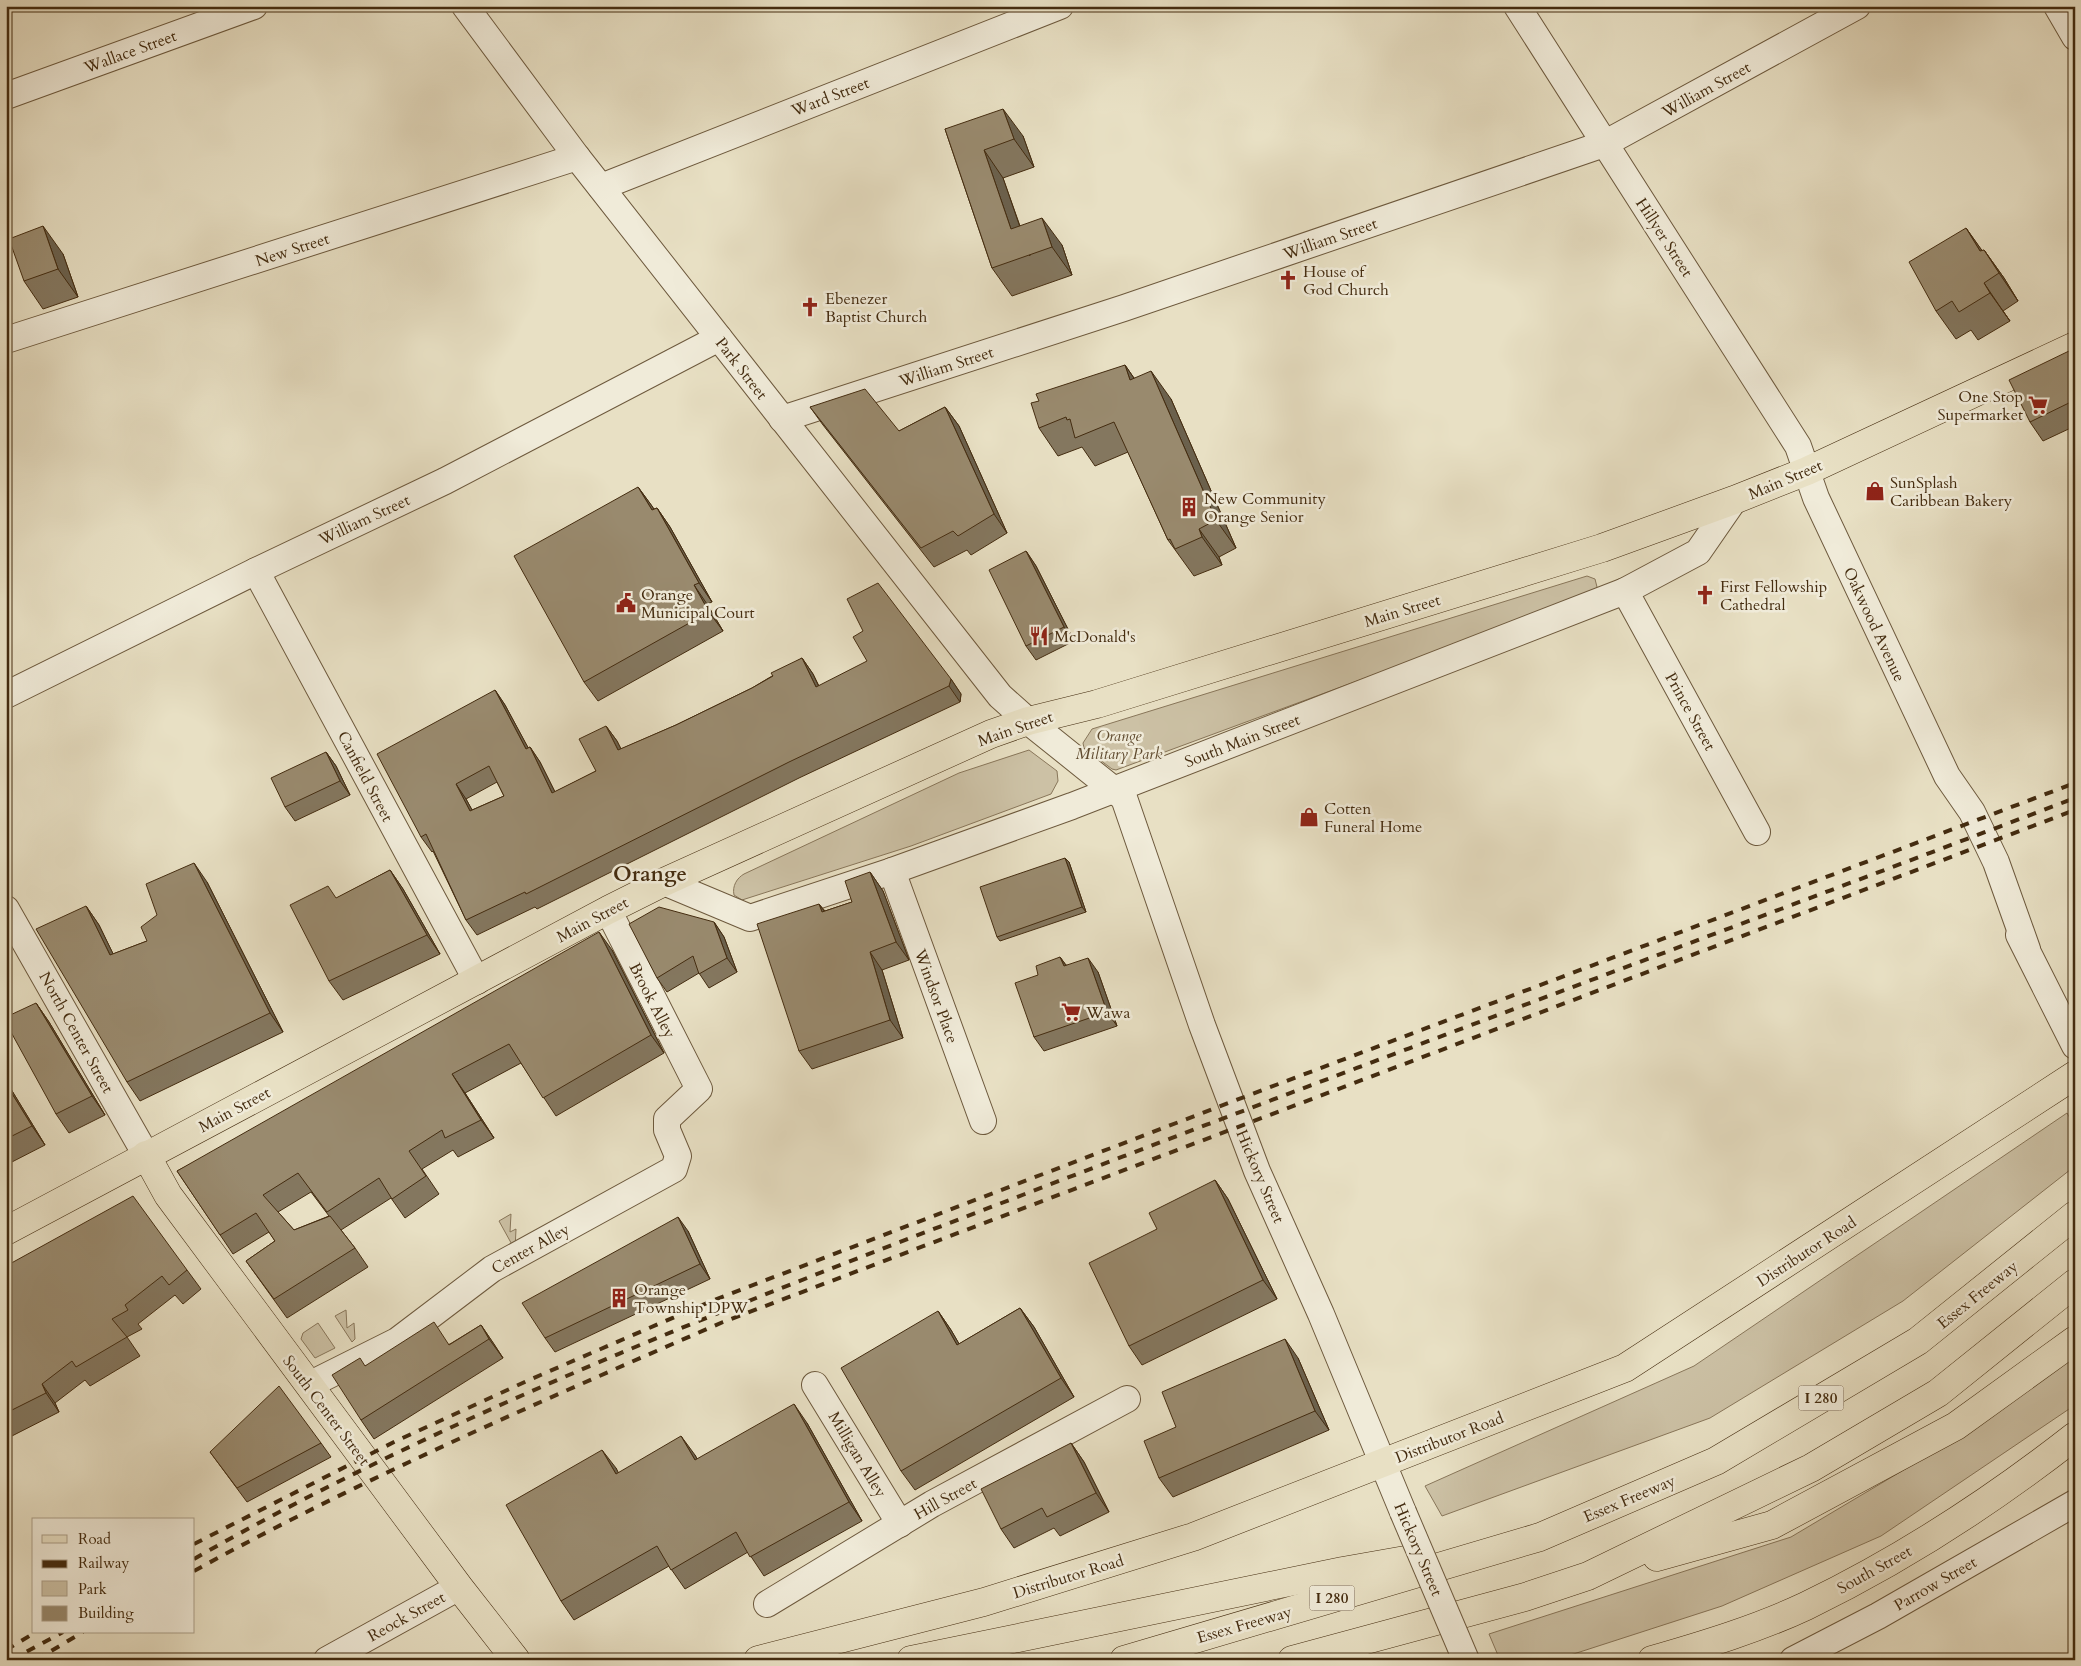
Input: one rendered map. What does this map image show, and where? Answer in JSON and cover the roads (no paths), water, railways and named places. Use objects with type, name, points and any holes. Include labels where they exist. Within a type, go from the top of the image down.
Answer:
[{"type":"main road","name":"Main Street","points":[[6,1231],[608,910],[664,882],[991,734],[1028,721],[1097,704],[1602,548],[1734,500],[1806,471],[2075,346]]},
{"type":"main road","name":"Distributor Road","points":[[758,1660],[984,1602],[1164,1546],[1384,1463],[1625,1368],[2075,1074]]},
{"type":"main road","name":"South Center Street","points":[[146,1155],[168,1195],[459,1587],[516,1660]]},
{"type":"main road","name":"Essex Freeway","points":[[1124,1660],[1540,1537],[1716,1461],[1918,1341],[2075,1215]]},
{"type":"main road","points":[[1588,1576],[1811,1468],[1938,1393],[2075,1283]]},
{"type":"main road","points":[[1292,1660],[1525,1597],[1588,1576],[1772,1525],[1956,1426],[2075,1340]]},
{"type":"main road","name":"South Street","points":[[1652,1660],[1707,1644],[1805,1606],[1822,1597],[1906,1552],[2038,1465],[2075,1436]]},
{"type":"main road","points":[[912,1660],[1343,1571],[1540,1537]]},
{"type":"street","name":"Wallace Street","points":[[6,96],[254,6]]},
{"type":"street","name":"Park Street","points":[[465,6],[577,157],[1000,696],[1028,721]]},
{"type":"street","name":"Ward Street","points":[[600,186],[1060,6]]},
{"type":"street","name":"Hillyer Street","points":[[1517,6],[1798,446],[1806,471]]},
{"type":"street","name":"William Street","points":[[782,419],[1124,308],[1604,144],[1857,6]]},
{"type":"street","points":[[2057,6],[2075,37]]},
{"type":"street","name":"New Street","points":[[6,340],[577,157]]},
{"type":"street","name":"William Street","points":[[6,695],[256,571],[446,481],[719,338]]},
{"type":"street","name":"Oakwood Avenue","points":[[1806,471],[1820,507],[1947,776],[1956,820],[1979,869],[2028,950],[2075,1046]]},
{"type":"street","name":"South Main Street","points":[[664,882],[750,918],[892,870],[1114,789],[1625,591],[1698,552],[1734,500]]},
{"type":"street","name":"Canfield Street","points":[[256,571],[477,981]]},
{"type":"street","name":"Prince Street","points":[[1625,591],[1757,832]]},
{"type":"street","name":"Hickory Street","points":[[1028,721],[1124,798],[1202,1025],[1257,1171],[1384,1463],[1466,1660]]},
{"type":"street","name":"Windsor Place","points":[[892,870],[983,1121]]},
{"type":"street","name":"North Center Street","points":[[6,909],[146,1155]]},
{"type":"street","name":"Brook Alley","points":[[608,910],[699,1089]]},
{"type":"street","name":"Center Alley","points":[[309,1385],[397,1341],[492,1269],[674,1169],[678,1156],[667,1130],[667,1119],[699,1089]]},
{"type":"street","name":"Milligan Alley","points":[[815,1385],[900,1524]]},
{"type":"street","name":"Hill Street","points":[[767,1604],[900,1524],[1126,1399]]},
{"type":"street","name":"Parrow Street","points":[[1793,1660],[1826,1652],[1878,1616],[2075,1504]]},
{"type":"street","name":"Reock Street","points":[[327,1660],[459,1587]]},
{"type":"railway","points":[[195,1543],[394,1442],[529,1380],[714,1300],[1252,1094],[2075,783]]},
{"type":"railway","points":[[195,1558],[293,1505],[395,1454],[498,1406],[708,1317],[1156,1144],[2075,798]]},
{"type":"railway","points":[[195,1570],[389,1471],[522,1410],[723,1322],[2075,810]]},
{"type":"railway","points":[[6,1650],[33,1634]]},
{"type":"railway","points":[[11,1660],[59,1634]]},
{"type":"railway","points":[[36,1660],[80,1634]]},
{"type":"place","name":"House of God Church","points":[[1288,280]]},
{"type":"place","name":"Ebenezer Baptist Church","points":[[810,307]]},
{"type":"place","name":"One Stop Supermarket","points":[[2038,405]]},
{"type":"place","name":"SunSplash Caribbean Bakery","points":[[1875,491]]},
{"type":"place","name":"New Community Orange Senior","points":[[1189,507]]},
{"type":"place","name":"First Fellowship Cathedral","points":[[1705,595]]},
{"type":"place","name":"Orange Municipal Court","points":[[626,603]]},
{"type":"place","name":"McDonald's","points":[[1039,636]]},
{"type":"place","name":"Cotten Funeral Home","points":[[1309,817]]},
{"type":"place","name":"Wawa","points":[[1071,1012]]},
{"type":"place","name":"Orange Township DPW","points":[[619,1298]]},
{"type":"district","name":"Orange","points":[[650,874]]},
{"type":"park label","name":"Orange Military Park","points":[[1119,744]]}]
